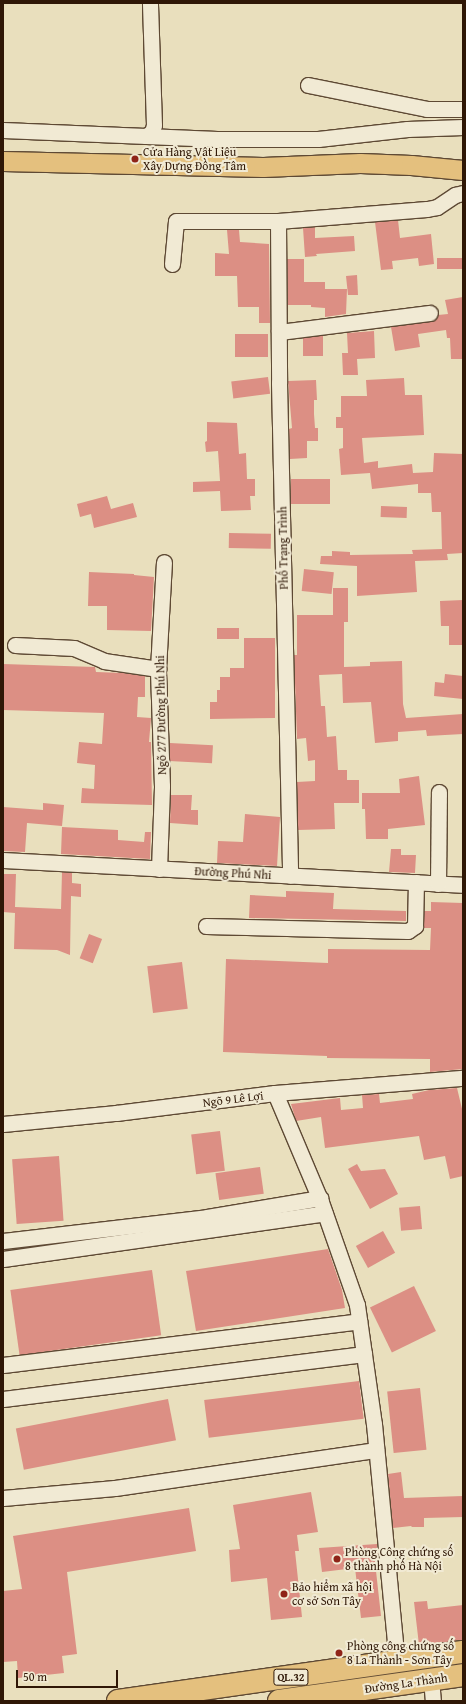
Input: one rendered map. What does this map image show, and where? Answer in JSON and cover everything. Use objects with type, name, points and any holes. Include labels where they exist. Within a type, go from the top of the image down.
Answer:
[{"type":"highway","name":"Đường La Thành","points":[[118,1701],[463,1652]]},
{"type":"highway","name":"Đường La Thành","points":[[289,1700],[347,1696],[431,1679],[463,1675]]},
{"type":"main road","points":[[3,161],[263,167],[360,163],[411,165],[463,170]]},
{"type":"street","points":[[146,136],[152,132],[154,125],[150,3]]},
{"type":"street","points":[[308,85],[426,109],[463,109]]},
{"type":"street","points":[[3,130],[217,139],[318,139],[408,129],[463,127]]},
{"type":"street","points":[[172,264],[176,221],[278,221],[427,209],[437,207],[454,195],[463,193]]},
{"type":"street","name":"Phố Trạng Trình","points":[[278,221],[290,876]]},
{"type":"street","points":[[279,332],[430,313]]},
{"type":"street","name":"Ngõ 277 Đường Phú Nhi","points":[[159,869],[162,786],[158,668],[164,562]]},
{"type":"street","points":[[15,645],[74,648],[104,661],[158,668]]},
{"type":"street","points":[[438,884],[439,792]]},
{"type":"street","name":"Đường Phú Nhi","points":[[3,860],[416,882],[463,886]]},
{"type":"street","points":[[206,926],[408,931],[415,926],[416,882]]},
{"type":"street","name":"Ngõ 9 Lê Lợi","points":[[3,1124],[116,1113],[276,1093],[463,1078]]},
{"type":"street","points":[[276,1093],[320,1198],[357,1305],[376,1450],[397,1662]]},
{"type":"street","points":[[3,1241],[207,1217],[320,1198]]},
{"type":"street","points":[[3,1259],[325,1213]]},
{"type":"street","points":[[3,1365],[359,1321]]},
{"type":"street","points":[[3,1398],[364,1354]]},
{"type":"street","points":[[3,1498],[115,1488],[376,1450]]},
{"type":"street","points":[[431,1679],[433,1701]]},
{"type":"building","points":[[398,220],[400,238],[431,234],[434,264],[419,266],[418,258],[392,261],[393,269],[381,270],[375,222]]},
{"type":"building","points":[[315,227],[315,238],[354,236],[355,251],[316,254],[317,256],[305,257],[303,228]]},
{"type":"building","points":[[227,230],[239,230],[240,242],[269,244],[270,323],[259,323],[259,307],[238,307],[237,276],[215,276],[215,253],[229,254]]},
{"type":"building","points":[[437,258],[463,258],[463,269],[437,269]]},
{"type":"building","points":[[287,259],[304,259],[304,282],[325,282],[325,289],[347,289],[346,314],[325,317],[325,308],[311,307],[311,305],[288,305]]},
{"type":"building","points":[[357,275],[358,295],[348,295],[346,276]]},
{"type":"building","points":[[463,297],[463,359],[451,359],[450,338],[447,338],[446,330],[418,334],[420,347],[395,351],[391,327],[435,320],[438,315],[448,314],[445,300]]},
{"type":"building","points":[[374,331],[375,358],[357,359],[358,375],[343,375],[342,353],[348,353],[347,333]]},
{"type":"building","points":[[235,334],[268,334],[268,357],[235,357]]},
{"type":"building","points":[[303,336],[323,336],[323,356],[303,356]]},
{"type":"building","points":[[268,377],[270,394],[233,398],[231,382]]},
{"type":"building","points":[[404,378],[405,395],[422,395],[424,435],[362,438],[364,463],[378,461],[378,468],[412,464],[413,473],[433,472],[434,453],[463,454],[463,553],[447,554],[448,560],[415,561],[417,592],[357,596],[357,566],[320,564],[321,556],[332,556],[332,551],[350,552],[350,555],[413,554],[412,550],[442,549],[441,512],[432,512],[431,493],[418,493],[418,484],[372,489],[370,473],[341,475],[339,449],[343,448],[343,428],[336,428],[336,417],[341,417],[341,396],[367,396],[366,380]]},
{"type":"building","points":[[316,380],[317,400],[314,400],[314,414],[315,428],[318,428],[318,441],[307,441],[307,458],[290,459],[289,429],[292,428],[288,381]]},
{"type":"building","points":[[207,422],[237,423],[239,454],[246,453],[247,479],[255,479],[255,496],[250,496],[251,510],[221,511],[220,491],[193,492],[193,482],[220,481],[218,451],[206,452],[205,442],[207,441]]},
{"type":"building","points":[[291,479],[330,479],[330,504],[291,504]]},
{"type":"building","points":[[107,496],[111,509],[133,503],[137,517],[94,528],[91,514],[80,517],[77,504]]},
{"type":"building","points":[[381,506],[407,507],[407,518],[381,517]]},
{"type":"building","points":[[229,533],[271,534],[271,549],[229,548]]},
{"type":"building","points":[[304,569],[334,572],[332,594],[302,591]]},
{"type":"building","points":[[89,572],[134,574],[154,577],[151,631],[107,630],[107,606],[88,606]]},
{"type":"building","points":[[333,588],[348,588],[348,622],[344,622],[344,667],[370,666],[370,662],[402,661],[403,704],[406,718],[463,714],[463,734],[427,736],[426,730],[398,732],[398,741],[375,743],[371,702],[343,703],[342,674],[319,675],[321,706],[325,706],[327,737],[336,736],[338,770],[347,770],[347,780],[359,780],[359,803],[334,803],[335,829],[298,830],[297,782],[315,781],[315,760],[308,761],[306,738],[297,739],[294,655],[297,655],[297,615],[333,615]]},
{"type":"building","points":[[463,600],[463,645],[449,645],[449,626],[441,626],[440,601]]},
{"type":"building","points":[[217,628],[239,628],[239,639],[217,639]]},
{"type":"building","points":[[244,638],[275,638],[275,718],[210,719],[210,702],[217,702],[217,690],[220,690],[220,677],[230,677],[230,668],[244,668]]},
{"type":"building","points":[[3,664],[95,667],[96,672],[123,673],[145,676],[145,697],[138,697],[137,717],[151,718],[149,742],[151,742],[152,805],[81,803],[82,788],[94,789],[95,765],[77,763],[79,742],[102,744],[104,713],[3,710]]},
{"type":"building","points":[[445,674],[463,676],[463,699],[434,696],[435,682],[444,683]]},
{"type":"building","points":[[170,743],[213,745],[212,763],[169,761]]},
{"type":"building","points":[[419,776],[425,825],[388,829],[388,839],[366,839],[365,809],[362,809],[362,793],[400,793],[399,779]]},
{"type":"building","points":[[171,795],[192,795],[191,810],[198,810],[198,825],[170,823]]},
{"type":"building","points":[[43,803],[64,805],[62,826],[27,823],[25,852],[3,851],[3,807],[43,810]]},
{"type":"building","points":[[245,814],[280,817],[277,866],[217,863],[218,841],[243,842]]},
{"type":"building","points":[[62,827],[118,830],[118,840],[144,842],[145,832],[151,832],[150,859],[61,854]]},
{"type":"building","points":[[391,849],[401,849],[401,855],[416,855],[415,873],[389,872]]},
{"type":"building","points":[[62,872],[72,873],[72,883],[81,884],[81,897],[71,896],[70,955],[57,950],[14,949],[15,913],[3,912],[3,874],[16,874],[15,907],[61,909]]},
{"type":"building","points":[[286,891],[334,893],[333,909],[406,911],[406,921],[249,918],[250,895],[286,897]]},
{"type":"building","points":[[431,902],[463,903],[463,1069],[430,1072],[430,1059],[327,1058],[327,1056],[223,1052],[226,959],[328,963],[328,949],[430,950],[431,928],[424,928],[424,911],[431,911]]},
{"type":"building","points":[[89,934],[102,939],[93,963],[80,958]]},
{"type":"building","points":[[182,962],[188,1009],[153,1013],[147,966]]},
{"type":"building","points":[[457,1088],[463,1113],[463,1176],[450,1179],[445,1156],[424,1160],[419,1136],[325,1148],[321,1117],[296,1121],[291,1104],[340,1098],[341,1110],[363,1108],[362,1095],[379,1094],[380,1103],[413,1099],[412,1094],[429,1090]]},
{"type":"building","points":[[220,1131],[225,1171],[196,1174],[191,1135]]},
{"type":"building","points":[[59,1156],[64,1221],[17,1224],[12,1159]]},
{"type":"building","points":[[357,1164],[361,1171],[385,1169],[398,1194],[370,1209],[348,1169]]},
{"type":"building","points":[[260,1167],[264,1194],[219,1200],[215,1173]]},
{"type":"building","points":[[420,1206],[422,1229],[401,1231],[399,1208]]},
{"type":"building","points":[[383,1231],[395,1253],[368,1268],[356,1246]]},
{"type":"building","points":[[328,1249],[342,1290],[345,1308],[196,1331],[186,1271]]},
{"type":"building","points":[[152,1270],[161,1335],[20,1355],[10,1290]]},
{"type":"building","points":[[414,1286],[436,1331],[392,1352],[370,1307]]},
{"type":"building","points":[[359,1381],[364,1419],[209,1438],[204,1400]]},
{"type":"building","points":[[420,1388],[426,1450],[394,1453],[387,1391]]},
{"type":"building","points":[[168,1399],[176,1440],[24,1470],[16,1429]]},
{"type":"building","points":[[401,1472],[404,1498],[463,1496],[463,1517],[424,1518],[424,1527],[411,1526],[393,1528],[388,1474]]},
{"type":"building","points":[[311,1492],[318,1532],[297,1535],[299,1551],[295,1551],[302,1617],[271,1620],[267,1578],[231,1582],[229,1550],[240,1549],[233,1505]]},
{"type":"building","points":[[189,1508],[196,1551],[67,1572],[77,1654],[62,1656],[64,1673],[18,1678],[17,1661],[3,1662],[3,1591],[22,1589],[13,1536]]},
{"type":"building","points":[[377,1544],[379,1571],[376,1571],[381,1616],[361,1618],[355,1568],[322,1572],[319,1548]]},
{"type":"building","points":[[427,1601],[428,1609],[463,1605],[463,1640],[419,1645],[414,1602]]},
{"type":"place","name":"Cửa Hàng Vật Liệu Xây Dựng Đồng Tâm","points":[[135,159]]},
{"type":"place","name":"Phòng Công chứng số 8 thành phố Hà Nội","points":[[337,1559]]},
{"type":"place","name":"Bảo hiểm xã hội cơ sở Sơn Tây","points":[[284,1594]]},
{"type":"place","name":"Phòng công chứng số 8 La Thành - Sơn Tây","points":[[339,1653]]}]
